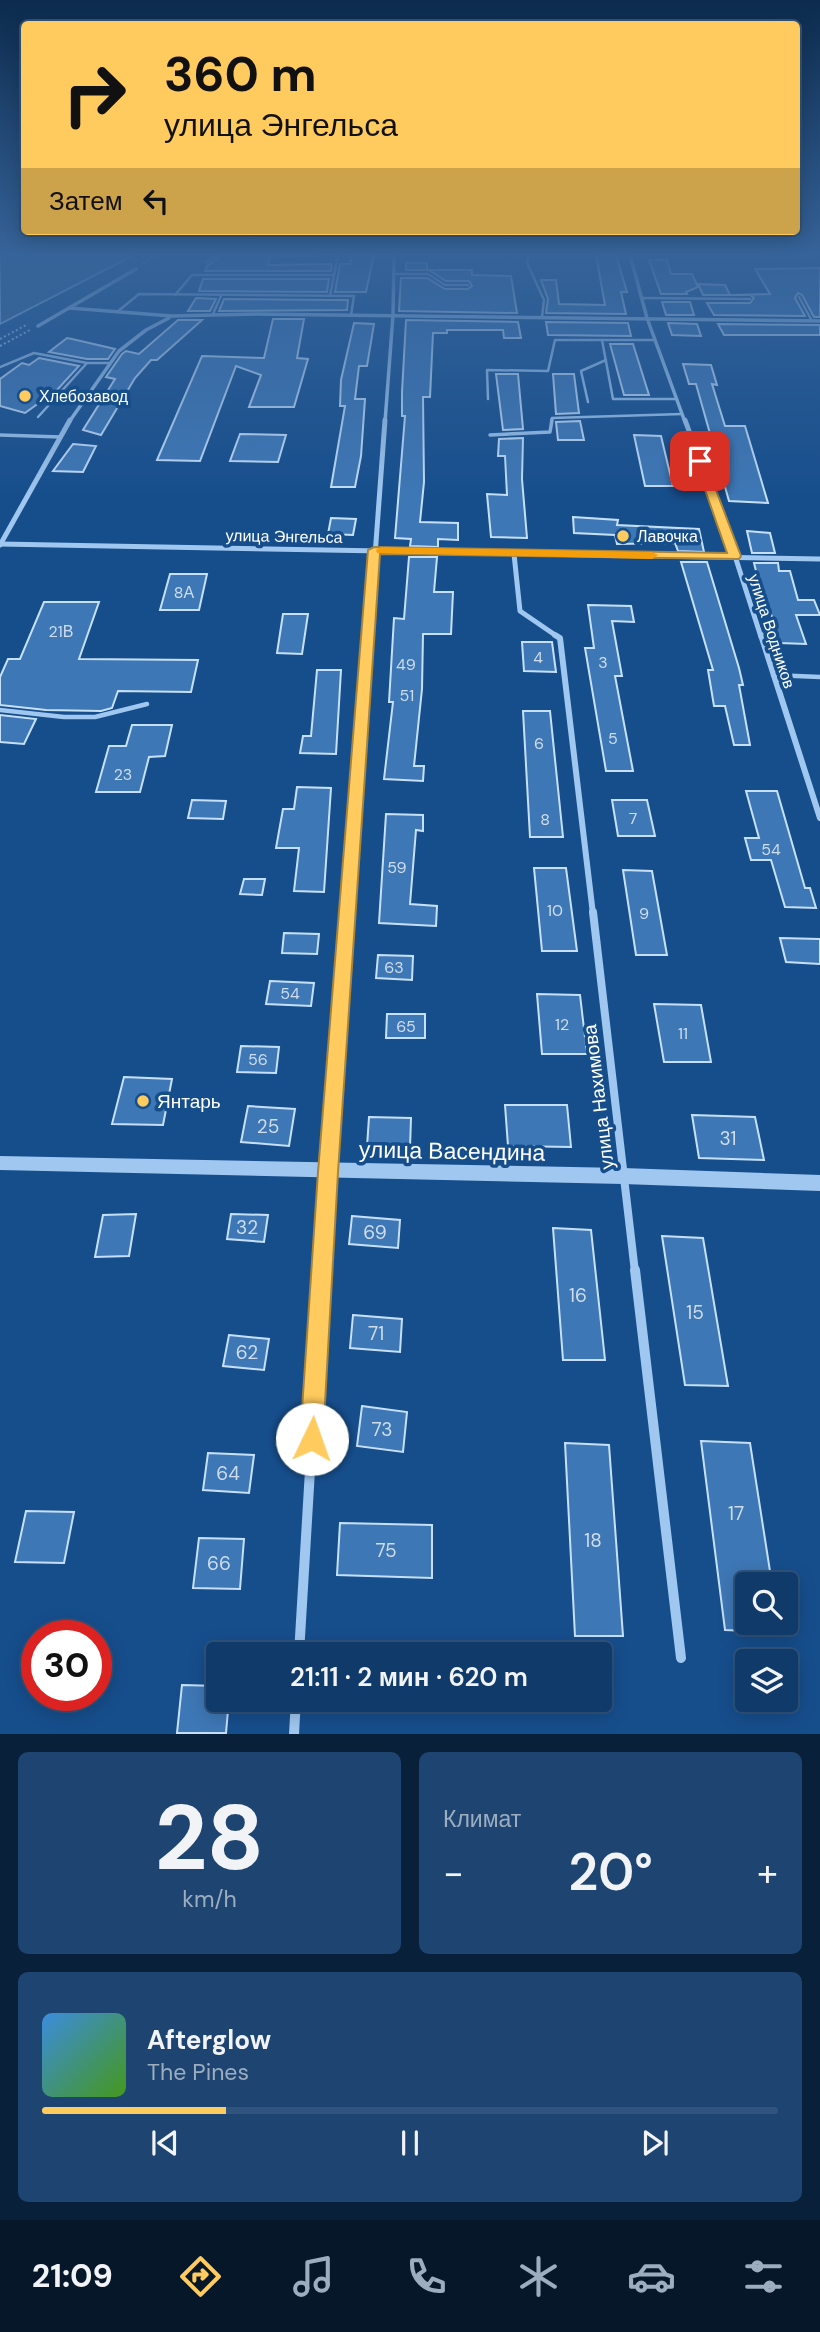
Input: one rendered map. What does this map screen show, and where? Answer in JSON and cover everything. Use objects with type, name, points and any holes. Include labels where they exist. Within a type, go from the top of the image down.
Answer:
[{"type":"street","points":[[0,545],[61,437],[119,351],[138,336]]},
{"type":"street","points":[[300,1642],[328,1172],[391,336]]},
{"type":"street","name":"улица Водников","points":[[654,336],[735,556],[820,818]]},
{"type":"street","name":"улица Энгельса","points":[[0,545],[820,559]]},
{"type":"street","name":"улица Нахимова","points":[[514,554],[520,611],[560,638],[681,1658]]},
{"type":"street","name":"улица Васендина","points":[[0,1163],[328,1172],[623,1176],[820,1183]]},
{"type":"street","points":[[294,1734],[295,1712]]},
{"type":"lane","points":[[488,399],[487,370],[548,371],[555,340],[655,340]]},
{"type":"lane","points":[[602,340],[613,399],[677,399]]},
{"type":"lane","points":[[0,367],[34,354],[87,363],[110,363]]},
{"type":"lane","points":[[588,402],[581,371],[606,360]]},
{"type":"lane","points":[[38,417],[87,363]]},
{"type":"lane","points":[[491,435],[550,432],[552,418],[682,414]]},
{"type":"lane","points":[[0,435],[61,437]]},
{"type":"lane","points":[[773,675],[820,677]]},
{"type":"lane","points":[[0,710],[64,717],[95,717],[147,704]]},
{"type":"path","points":[[0,346],[19,336]]},
{"type":"building","points":[[160,336],[184,336],[157,360],[151,360],[135,378],[101,435],[83,430],[115,379],[106,377],[122,354],[126,351],[139,354]]},
{"type":"building","points":[[269,336],[301,336],[297,358],[308,359],[294,407],[249,407],[261,375],[236,366],[200,461],[157,460],[202,356],[264,358]]},
{"type":"building","points":[[351,336],[372,336],[367,366],[359,366],[355,399],[365,399],[361,456],[355,487],[331,487],[345,406],[340,406],[341,380]]},
{"type":"building","points":[[405,336],[433,336],[430,397],[423,397],[424,482],[420,522],[458,523],[458,540],[438,539],[438,547],[410,546],[411,539],[395,538],[405,416],[402,416]]},
{"type":"building","points":[[504,336],[521,338],[504,338]]},
{"type":"building","points":[[67,338],[115,349],[108,359],[87,359],[49,352]]},
{"type":"building","points":[[610,344],[633,344],[649,395],[624,395]]},
{"type":"building","name":"Хлебозавод","points":[[39,358],[79,366],[57,390],[25,413],[0,406],[0,379],[22,363],[29,365]]},
{"type":"building","points":[[683,364],[711,365],[717,385],[712,384],[725,426],[745,426],[768,503],[729,501],[696,384],[689,384]]},
{"type":"building","points":[[496,374],[518,374],[523,429],[503,430]]},
{"type":"building","points":[[553,374],[574,374],[579,413],[556,414]]},
{"type":"building","points":[[580,421],[584,440],[558,440],[556,422]]},
{"type":"building","points":[[240,434],[286,435],[278,462],[230,461]]},
{"type":"building","points":[[634,435],[661,436],[673,486],[645,486]]},
{"type":"building","points":[[523,438],[522,479],[527,538],[491,537],[487,494],[507,495],[505,456],[498,456],[499,439]]},
{"type":"building","points":[[73,444],[96,446],[83,472],[53,471]]},
{"type":"building","points":[[573,517],[618,520],[617,525],[699,529],[704,552],[678,551],[675,543],[617,544],[615,535],[574,533]]},
{"type":"building","points":[[331,518],[356,519],[353,535],[328,534]]},
{"type":"building","points":[[747,531],[770,533],[775,553],[752,553]]},
{"type":"building","points":[[409,557],[437,557],[434,592],[453,592],[451,634],[423,634],[422,689],[414,766],[424,766],[423,781],[384,779],[393,702],[389,702],[394,618],[404,619]]},
{"type":"building","points":[[681,562],[707,562],[743,685],[739,685],[750,745],[734,745],[725,706],[714,706],[708,670],[713,670]]},
{"type":"building","points":[[754,563],[778,563],[779,571],[790,571],[798,600],[814,600],[820,615],[796,615],[806,644],[780,643],[771,614],[759,614],[757,599],[766,600]]},
{"type":"building","points":[[170,574],[207,574],[199,610],[160,610]]},
{"type":"building","points":[[44,602],[99,602],[79,659],[198,660],[191,692],[118,691],[112,708],[101,711],[46,710],[0,705],[0,677],[8,659],[20,659]]},
{"type":"building","points":[[588,605],[631,606],[634,622],[612,621],[622,676],[615,676],[633,771],[606,771],[585,648],[594,648]]},
{"type":"building","points":[[283,614],[308,614],[302,654],[277,653]]},
{"type":"building","points":[[522,642],[552,642],[556,672],[524,671]]},
{"type":"building","points":[[317,670],[341,670],[336,754],[300,753],[303,736],[311,736]]},
{"type":"building","points":[[523,711],[550,711],[563,837],[530,837]]},
{"type":"building","points":[[0,715],[36,719],[24,744],[0,742]]},
{"type":"building","points":[[132,725],[172,725],[165,756],[149,757],[140,792],[96,792],[109,746],[126,746]]},
{"type":"building","points":[[297,787],[331,788],[324,892],[294,891],[299,848],[276,848],[283,809],[294,809]]},
{"type":"building","points":[[746,791],[777,791],[805,888],[810,888],[816,908],[785,907],[771,860],[751,860],[745,838],[759,838]]},
{"type":"building","points":[[192,800],[226,801],[223,819],[188,818]]},
{"type":"building","points":[[612,800],[647,800],[655,836],[618,836]]},
{"type":"building","points":[[386,814],[423,815],[423,831],[416,830],[410,904],[437,906],[436,926],[379,923]]},
{"type":"building","points":[[534,868],[566,868],[577,951],[542,951]]},
{"type":"building","points":[[623,870],[652,871],[667,955],[636,955]]},
{"type":"building","points":[[244,879],[265,879],[262,895],[240,894]]},
{"type":"building","points":[[284,933],[319,934],[317,954],[282,953]]},
{"type":"building","points":[[780,938],[820,939],[820,964],[786,962]]},
{"type":"building","points":[[378,955],[413,956],[412,980],[376,978]]},
{"type":"building","points":[[270,981],[314,983],[311,1006],[266,1004]]},
{"type":"building","points":[[537,994],[580,995],[587,1054],[542,1054]]},
{"type":"building","points":[[654,1004],[701,1005],[711,1062],[664,1062]]},
{"type":"building","points":[[387,1014],[425,1014],[425,1038],[386,1038]]},
{"type":"building","points":[[241,1046],[279,1047],[276,1073],[237,1072]]},
{"type":"building","name":"Янтарь","points":[[124,1077],[172,1079],[163,1125],[112,1124]]},
{"type":"building","points":[[505,1105],[567,1105],[571,1147],[508,1146]]},
{"type":"building","points":[[248,1106],[295,1109],[289,1146],[241,1142]]},
{"type":"building","points":[[692,1115],[755,1117],[764,1160],[699,1158]]},
{"type":"building","points":[[369,1117],[411,1118],[410,1148],[367,1147]]},
{"type":"building","points":[[136,1214],[129,1256],[95,1257],[103,1215]]},
{"type":"building","points":[[231,1214],[268,1215],[264,1242],[227,1239]]},
{"type":"building","points":[[352,1216],[400,1220],[398,1248],[349,1244]]},
{"type":"building","points":[[553,1228],[591,1230],[605,1360],[563,1360]]},
{"type":"building","points":[[662,1236],[703,1238],[728,1386],[685,1385]]},
{"type":"building","points":[[353,1315],[402,1319],[400,1352],[350,1348]]},
{"type":"building","points":[[229,1335],[269,1339],[264,1370],[223,1366]]},
{"type":"building","points":[[362,1406],[407,1412],[403,1452],[357,1446]]},
{"type":"building","points":[[701,1441],[750,1443],[770,1572],[735,1572],[735,1630],[725,1630]]},
{"type":"building","points":[[565,1443],[609,1445],[623,1636],[575,1636]]},
{"type":"building","points":[[208,1453],[254,1455],[249,1493],[203,1490]]},
{"type":"building","points":[[26,1511],[74,1512],[64,1563],[15,1562]]},
{"type":"building","points":[[340,1523],[432,1525],[432,1578],[337,1575]]},
{"type":"building","points":[[199,1538],[244,1539],[240,1589],[193,1588]]},
{"type":"building","points":[[182,1685],[206,1686],[206,1712],[228,1712],[226,1733],[177,1733]]},
{"type":"slow traffic","points":[[381,550],[652,555]]},
{"type":"place","name":"Хлебозавод","points":[[25,396]]},
{"type":"place","name":"Лавочка","points":[[623,536]]},
{"type":"place","name":"Янтарь","points":[[143,1101]]},
{"type":"route","points":[[312,1439],[328,1172],[374,550],[735,556],[700,461]]}]
